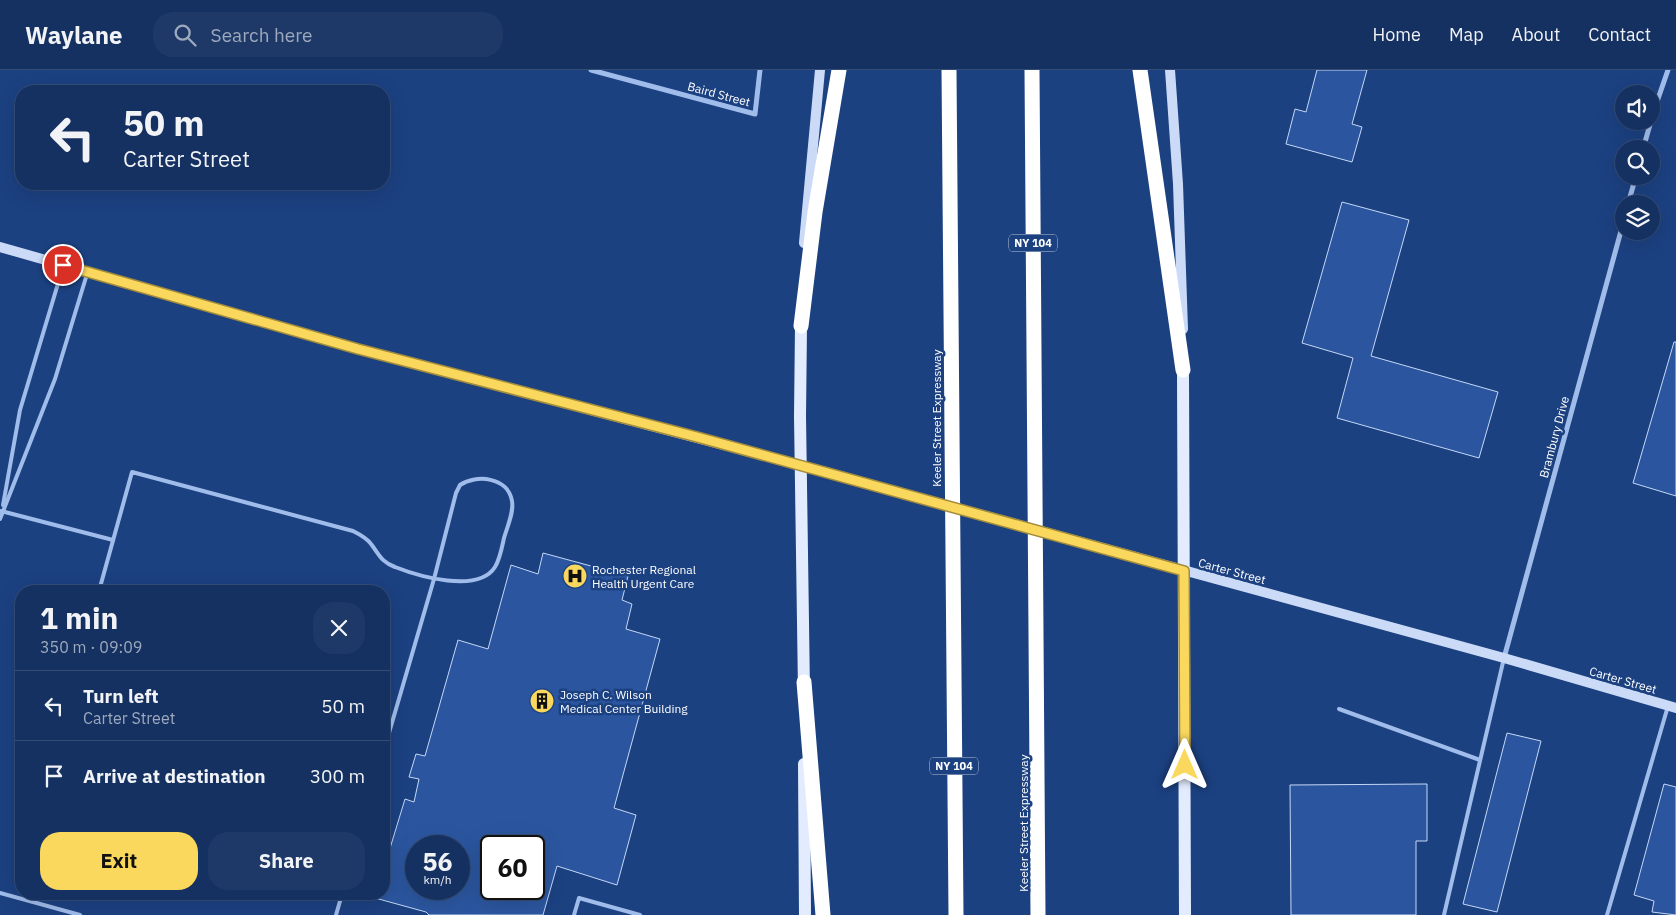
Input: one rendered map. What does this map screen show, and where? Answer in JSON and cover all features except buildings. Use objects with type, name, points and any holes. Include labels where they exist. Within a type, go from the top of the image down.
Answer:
[{"type":"highway","points":[[801,326],[815,212],[839,70]]},
{"type":"highway","name":"Keeler Street Expressway","points":[[949,70],[950,404],[956,915]]},
{"type":"highway","name":"Keeler Street Expressway","points":[[1032,70],[1038,915]]},
{"type":"highway","points":[[1140,70],[1184,370]]},
{"type":"highway","points":[[804,682],[822,915]]},
{"type":"main road","points":[[805,915],[804,682],[800,465],[801,326],[808,193],[820,70]]},
{"type":"main road","points":[[1170,70],[1178,184],[1184,370],[1185,915]]},
{"type":"main road","name":"Carter Street","points":[[0,247],[367,352],[800,465],[1504,658],[1672,707]]},
{"type":"street","name":"Baird Street","points":[[590,70],[754,114],[760,70]]},
{"type":"street","points":[[1660,94],[1668,70]]},
{"type":"street","name":"Brambury Drive","points":[[1504,658],[1619,240]]},
{"type":"lane","points":[[0,519],[20,410],[63,265]]},
{"type":"lane","points":[[1,511],[55,379],[88,272]]},
{"type":"lane","points":[[100,585],[132,472],[353,531],[371,544],[384,562],[434,578],[460,581],[478,580],[494,568],[512,510],[512,500],[506,490],[489,479],[476,478],[460,485],[434,578],[390,729]]},
{"type":"lane","points":[[1,511],[113,540]]},
{"type":"lane","points":[[1444,915],[1504,658]]},
{"type":"lane","points":[[1607,915],[1672,707]]},
{"type":"lane","points":[[1339,709],[1480,760]]},
{"type":"lane","points":[[0,893],[15,897]]},
{"type":"lane","points":[[574,915],[579,898],[640,915]]},
{"type":"lane","points":[[25,900],[78,915]]},
{"type":"lane","points":[[336,915],[340,900]]},
{"type":"place","name":"Rochester Regional Health Urgent Care","points":[[575,576]]},
{"type":"place","name":"Joseph C. Wilson Medical Center Building","points":[[542,701]]},
{"type":"route","points":[[63,265],[431,369],[697,437],[1184,571],[1185,765]]}]
